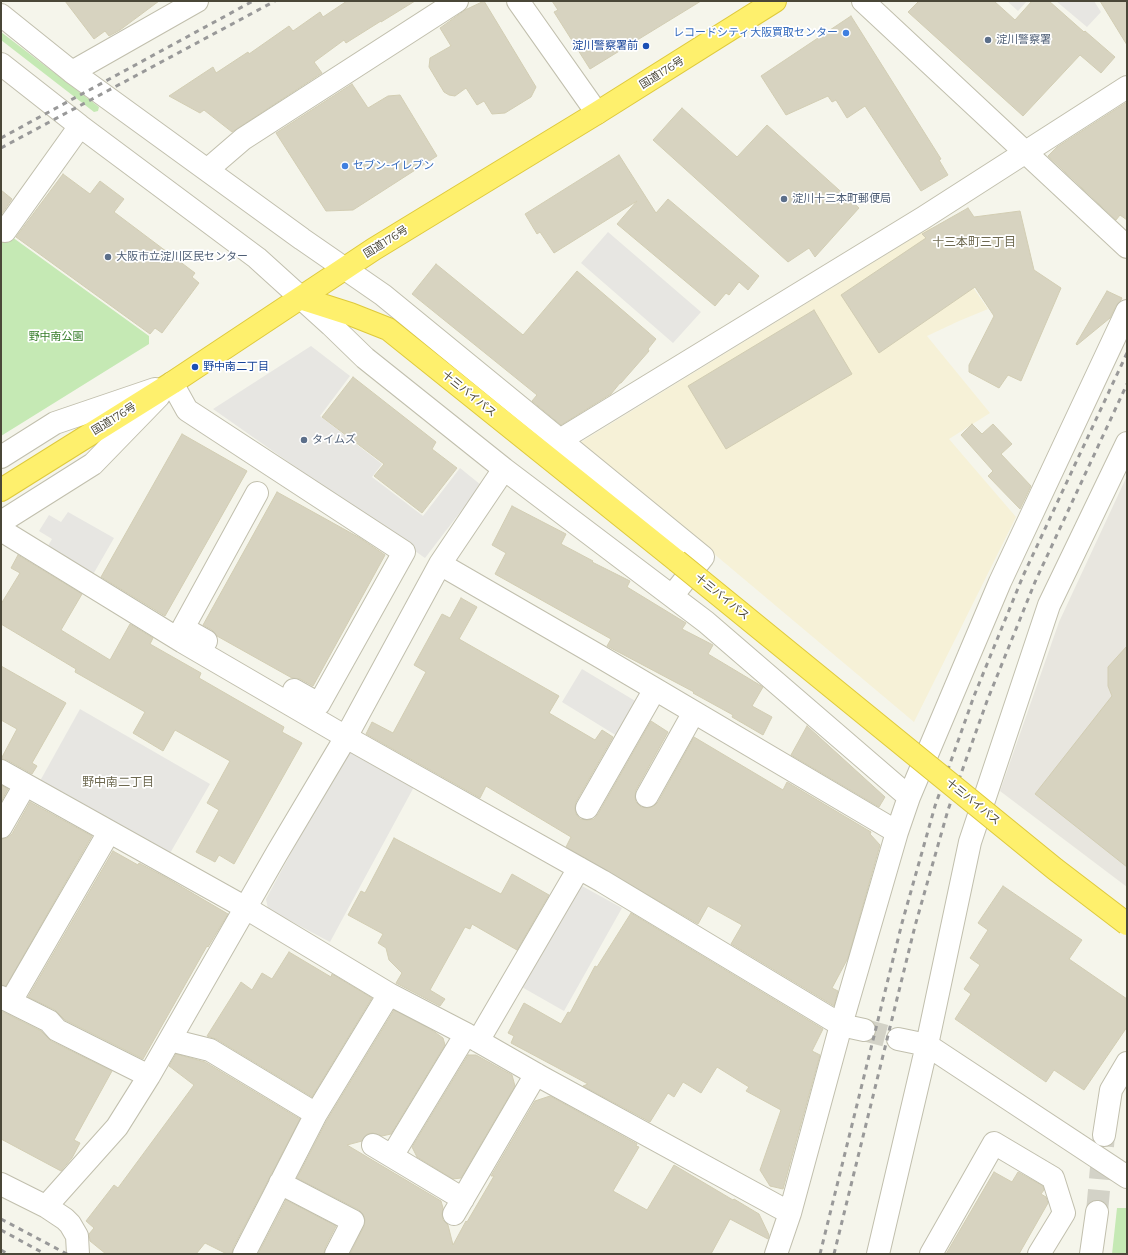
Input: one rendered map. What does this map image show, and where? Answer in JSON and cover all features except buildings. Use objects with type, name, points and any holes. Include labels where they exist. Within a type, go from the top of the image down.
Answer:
[{"type":"highway","name":"国道176号","points":[[1,490],[172,383],[374,249],[597,114],[775,1]]},
{"type":"highway","name":"十三バイパス","points":[[300,298],[350,314],[388,329],[677,561],[1055,869],[1127,924]]},
{"type":"street","points":[[72,72],[197,1]]},
{"type":"street","points":[[207,170],[243,139],[457,1]]},
{"type":"street","points":[[518,1],[597,114]]},
{"type":"street","points":[[862,1],[1127,247]]},
{"type":"street","points":[[1,15],[72,72],[383,295],[704,557],[672,596]]},
{"type":"street","points":[[1,64],[80,126],[257,258],[365,358],[504,469],[706,622],[909,797]]},
{"type":"street","points":[[560,440],[916,222],[1127,87]]},
{"type":"street","points":[[5,231],[80,126]]},
{"type":"street","points":[[776,1254],[790,1213],[897,832],[909,797],[1000,582],[1127,311]]},
{"type":"street","points":[[1,457],[55,423],[172,383]]},
{"type":"street","points":[[172,383],[187,410],[404,552],[319,704],[183,628],[257,493]]},
{"type":"street","points":[[1,522],[93,464],[172,383]]},
{"type":"street","points":[[878,1254],[927,1045],[970,842],[1049,605],[1127,443]]},
{"type":"street","points":[[47,1207],[116,1127],[149,1076],[276,853],[346,737],[440,564],[504,469]]},
{"type":"street","points":[[1,530],[183,642],[346,737],[579,868],[842,1025],[864,1030]]},
{"type":"street","points":[[440,564],[897,832]]},
{"type":"street","points":[[587,808],[655,689]]},
{"type":"street","points":[[646,796],[694,712]]},
{"type":"street","points":[[1,771],[246,908],[390,994],[790,1213]]},
{"type":"street","points":[[1,827],[26,785]]},
{"type":"street","points":[[109,832],[6,999],[49,1021],[57,1030],[149,1076]]},
{"type":"street","points":[[392,1156],[472,1038],[579,868]]},
{"type":"street","points":[[244,1254],[316,1114],[390,994]]},
{"type":"street","points":[[898,1039],[927,1045],[1127,1177]]},
{"type":"street","points":[[170,1040],[210,1050],[316,1114]]},
{"type":"street","points":[[1104,1135],[1111,1090],[1127,1063]]},
{"type":"street","points":[[373,1145],[392,1156],[458,1207],[536,1074]]},
{"type":"street","points":[[931,1254],[994,1143],[1053,1178],[1064,1213],[1039,1254]]},
{"type":"street","points":[[280,1183],[353,1221],[336,1254]]},
{"type":"street","points":[[1,1184],[47,1207],[65,1219],[70,1224],[77,1236],[78,1254]]},
{"type":"street","points":[[1091,1254],[1097,1212]]},
{"type":"shaded area","points":[[1007,1],[1027,1],[1018,11]]},
{"type":"shaded area","points":[[1056,1],[1094,1],[1101,12],[1087,27]]},
{"type":"shaded area","points":[[931,227],[988,309],[927,336],[990,413],[949,439],[1016,517],[914,722],[581,442]]},
{"type":"shaded area","points":[[608,232],[701,312],[673,343],[581,263]]},
{"type":"shaded area","name":"タイムズ","points":[[311,346],[350,376],[320,416],[382,464],[372,477],[423,516],[460,468],[481,485],[425,558],[213,409]]},
{"type":"shaded area","points":[[1127,476],[1127,887],[1000,791],[1059,622]]},
{"type":"shaded area","points":[[68,512],[114,538],[91,578],[45,551],[52,539],[39,531],[49,515],[61,522]]},
{"type":"shaded area","points":[[582,669],[637,702],[617,736],[562,702]]},
{"type":"shaded area","points":[[80,709],[210,784],[169,855],[40,781]]},
{"type":"shaded area","points":[[348,748],[415,785],[330,942],[268,909],[266,899]]},
{"type":"shaded area","points":[[582,886],[622,908],[564,1011],[520,986],[572,893]]},
{"type":"green space","points":[[1,32],[99,107],[98,111],[94,112],[1,40]]},
{"type":"green space","name":"野中南公園","points":[[1,229],[149,336],[149,344],[1,436]]},
{"type":"green space","points":[[1117,1208],[1127,1208],[1127,1254],[1112,1254]]},
{"type":"tunnel","points":[[864,1030],[898,1039]]},
{"type":"tunnel","points":[[1097,1212],[1104,1135]]},
{"type":"railway","points":[[1,138],[253,1]]},
{"type":"railway","points":[[1,148],[275,1]]},
{"type":"railway","points":[[820,1254],[902,923],[935,806],[974,696],[1023,576],[1127,353]]},
{"type":"railway","points":[[834,1254],[915,926],[948,810],[987,701],[1035,582],[1127,384]]},
{"type":"railway","points":[[1,1219],[67,1254]]},
{"type":"railway","points":[[1,1230],[45,1254]]},
{"type":"railway","points":[[1,1250],[8,1254]]},
{"type":"place","name":"レコードシティ大阪買取センター","points":[[846,33]]},
{"type":"place","name":"淀川警察署","points":[[988,40]]},
{"type":"place","name":"淀川警察署前","points":[[646,46]]},
{"type":"place","name":"セブン-イレブン","points":[[345,166]]},
{"type":"place","name":"淀川十三本町郵便局","points":[[784,199]]},
{"type":"place","name":"大阪市立淀川区民センター","points":[[108,257]]},
{"type":"place","name":"野中南二丁目","points":[[195,367]]},
{"type":"place","name":"タイムズ","points":[[304,440]]},
{"type":"district","name":"十三本町三丁目","points":[[974,242]]},
{"type":"district","name":"野中南二丁目","points":[[118,782]]}]
